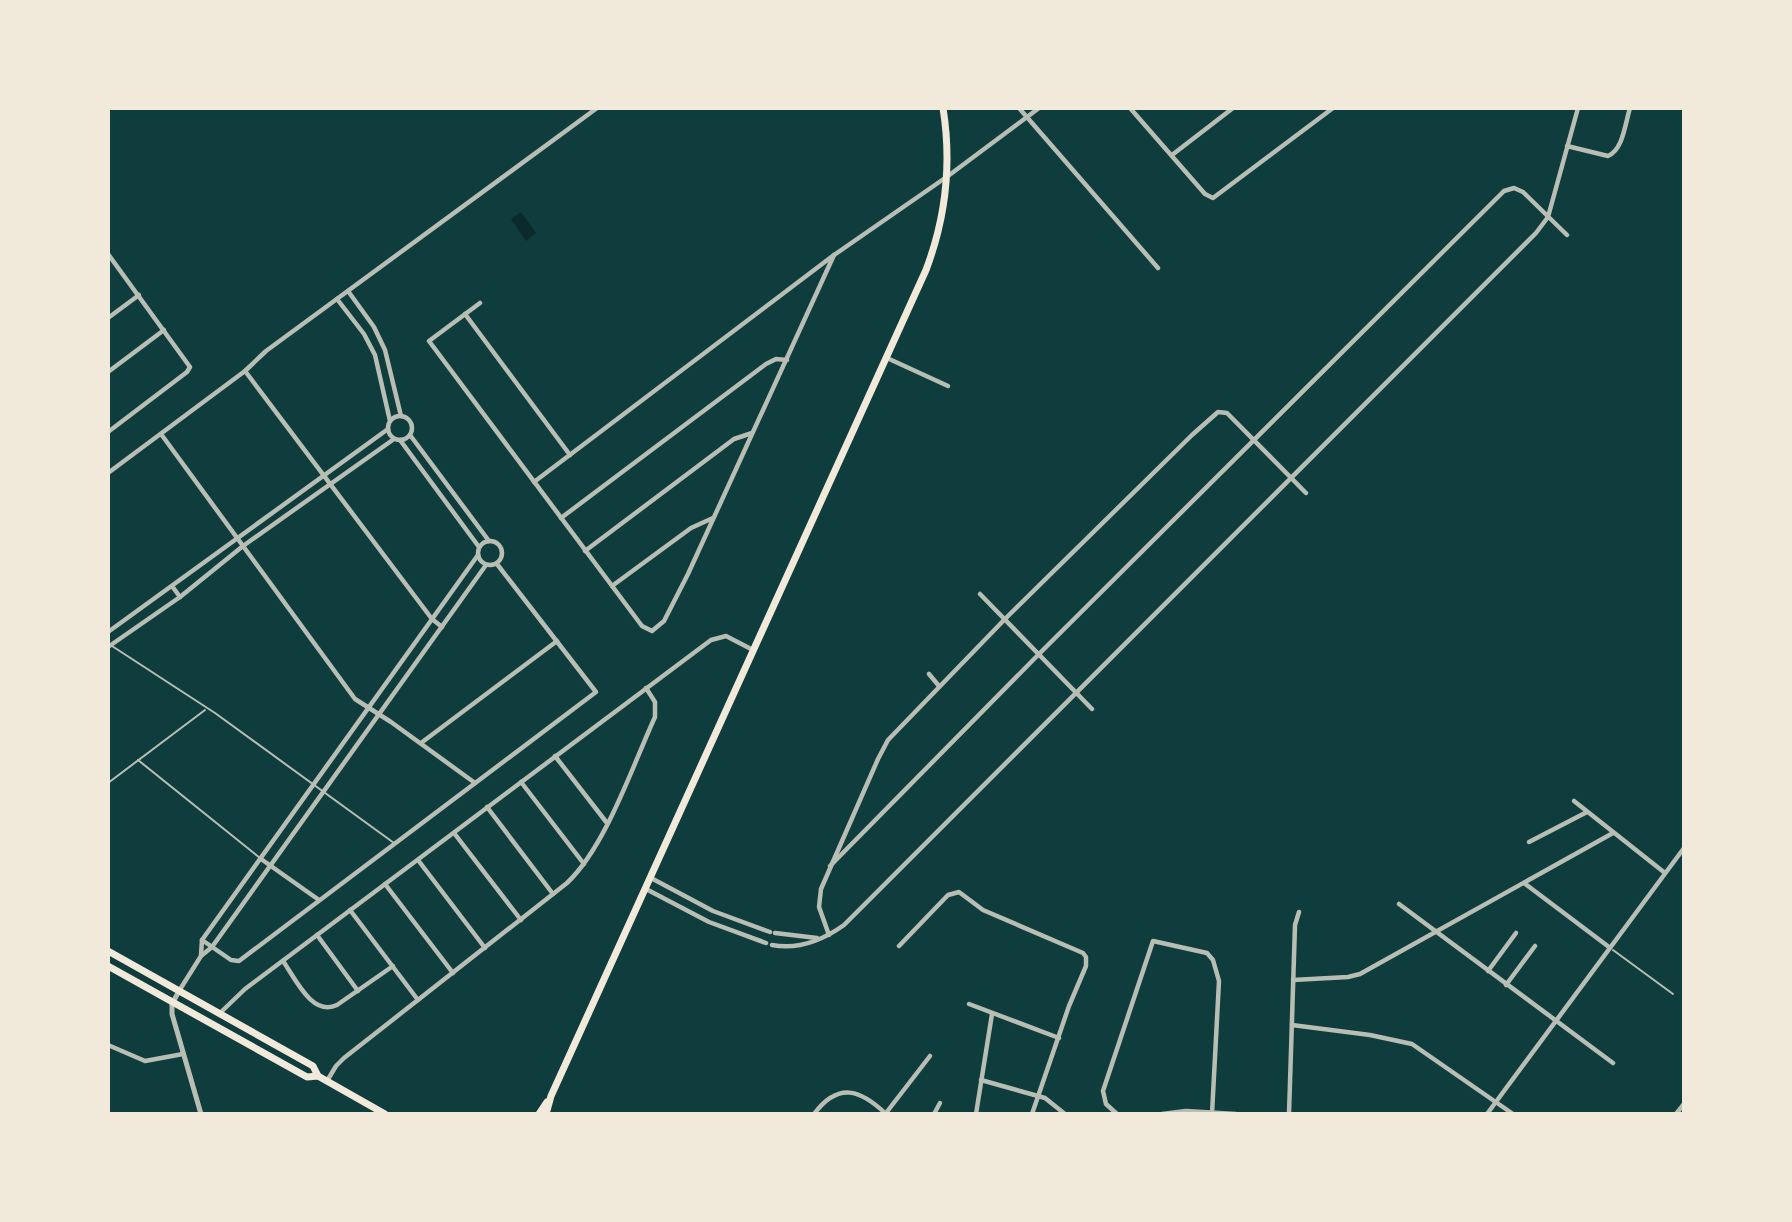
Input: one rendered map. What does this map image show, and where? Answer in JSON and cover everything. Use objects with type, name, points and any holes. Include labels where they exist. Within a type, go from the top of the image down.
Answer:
[{"type":"main road","points":[[539,1114],[551,1096],[646,889],[887,358],[935,246],[948,176],[943,108]]},
{"type":"main road","points":[[108,950],[313,1066],[318,1076]]},
{"type":"main road","points":[[108,966],[307,1077],[318,1076],[385,1114]]},
{"type":"main road","points":[[546,1114],[551,1096]]},
{"type":"street","points":[[108,473],[245,371],[266,351],[597,108]]},
{"type":"street","points":[[1019,108],[1158,268]]},
{"type":"street","points":[[534,482],[834,255],[948,176],[1039,108]]},
{"type":"street","points":[[1172,155],[1233,108]]},
{"type":"street","points":[[1132,109],[1205,194],[1215,197],[1333,108]]},
{"type":"street","points":[[646,889],[690,913],[769,944],[794,947],[829,935],[845,925],[1536,233],[1548,217],[1578,108]]},
{"type":"street","points":[[1567,146],[1612,155],[1618,149],[1630,108]]},
{"type":"street","points":[[830,866],[1504,191],[1518,189],[1567,235]]},
{"type":"street","points":[[108,254],[188,362],[189,370],[108,432]]},
{"type":"street","points":[[480,303],[429,341],[642,626],[647,630],[655,629],[664,621],[714,517],[834,255]]},
{"type":"street","points":[[348,291],[374,327],[385,350],[401,416]]},
{"type":"street","points":[[108,318],[139,295]]},
{"type":"street","points":[[337,299],[364,334],[375,355],[390,421]]},
{"type":"street","points":[[465,314],[570,454]]},
{"type":"street","points":[[108,372],[164,330]]},
{"type":"street","points":[[887,358],[948,386]]},
{"type":"street","points":[[561,518],[766,364],[776,359],[787,360]]},
{"type":"street","points":[[245,371],[432,620],[442,627]]},
{"type":"street","points":[[829,935],[819,906],[821,889],[882,749],[939,686],[1214,415],[1222,411],[1227,413],[1306,493]]},
{"type":"street","points":[[108,632],[387,429],[395,417],[408,419],[412,425],[410,435],[489,541]]},
{"type":"street","points":[[387,429],[394,439]]},
{"type":"street","points":[[585,551],[734,439],[753,433]]},
{"type":"street","points":[[161,434],[348,691],[367,708],[475,783]]},
{"type":"street","points":[[109,645],[180,597],[243,546],[394,439],[400,440],[410,435]]},
{"type":"street","points":[[400,440],[480,547]]},
{"type":"street","points":[[612,586],[691,528],[714,517]]},
{"type":"street","points":[[201,956],[202,940],[478,555],[480,547],[489,541],[496,542],[501,547],[503,555],[497,564]]},
{"type":"street","points":[[478,555],[486,565],[497,564]]},
{"type":"street","points":[[202,940],[230,960],[239,961],[596,692],[497,564]]},
{"type":"street","points":[[201,1114],[172,1014],[173,1002],[201,956],[212,947],[248,898],[486,565]]},
{"type":"street","points":[[172,586],[180,597]]},
{"type":"street","points":[[980,594],[1092,709]]},
{"type":"street","points":[[219,1014],[237,995],[716,638],[726,636],[754,651]]},
{"type":"street","points":[[421,743],[557,641]]},
{"type":"street","points":[[929,674],[939,686]]},
{"type":"street","points":[[327,1081],[340,1062],[521,920],[584,864],[607,823],[655,717],[654,702],[646,688]]},
{"type":"street","points":[[340,747],[350,754]]},
{"type":"street","points":[[555,756],[607,823]]},
{"type":"street","points":[[521,782],[584,864]]},
{"type":"street","points":[[1574,801],[1665,873]]},
{"type":"street","points":[[487,807],[553,894]]},
{"type":"street","points":[[1529,842],[1587,813]]},
{"type":"street","points":[[454,833],[521,920]]},
{"type":"street","points":[[1293,980],[1360,974],[1613,833]]},
{"type":"street","points":[[1487,1114],[1684,848]]},
{"type":"street","points":[[261,859],[319,900]]},
{"type":"street","points":[[418,860],[485,948]]},
{"type":"street","points":[[651,878],[713,911],[758,928],[773,933],[821,938]]},
{"type":"street","points":[[1524,883],[1609,947]]},
{"type":"street","points":[[385,884],[453,973]]},
{"type":"street","points":[[238,891],[248,898]]},
{"type":"street","points":[[900,946],[948,895],[959,892],[983,910],[1077,949],[1086,957],[1086,966],[1069,1006],[1032,1114]]},
{"type":"street","points":[[1399,904],[1613,1063]]},
{"type":"street","points":[[350,910],[418,1000]]},
{"type":"street","points":[[1289,1114],[1295,925],[1299,912]]},
{"type":"street","points":[[755,939],[758,928]]},
{"type":"street","points":[[1488,971],[1516,933]]},
{"type":"street","points":[[317,935],[358,990]]},
{"type":"street","points":[[1117,1114],[1106,1104],[1103,1091],[1153,941],[1207,953],[1217,970],[1219,981],[1212,1113]]},
{"type":"street","points":[[1506,985],[1535,946]]},
{"type":"street","points":[[283,961],[311,1000],[322,1008],[333,1007],[393,966]]},
{"type":"street","points":[[968,1004],[1059,1038]]},
{"type":"street","points":[[976,1114],[992,1014]]},
{"type":"street","points":[[1292,1025],[1391,1038],[1412,1044],[1513,1114]]},
{"type":"street","points":[[108,1045],[145,1061],[183,1054]]},
{"type":"street","points":[[814,1114],[827,1100],[850,1091],[873,1101],[886,1113],[930,1056]]},
{"type":"street","points":[[981,1080],[1039,1096],[1065,1114]]},
{"type":"street","points":[[934,1114],[940,1102]]},
{"type":"street","points":[[1676,1114],[1684,1104]]},
{"type":"street","points":[[1162,1114],[1186,1111],[1236,1114]]},
{"type":"lane","points":[[109,645],[207,708],[395,844]]},
{"type":"lane","points":[[108,783],[207,708]]},
{"type":"lane","points":[[138,760],[261,859]]},
{"type":"lane","points":[[1609,947],[1673,994]]},
{"type":"water","points":[[521,212],[536,233],[526,241],[511,219]]}]
